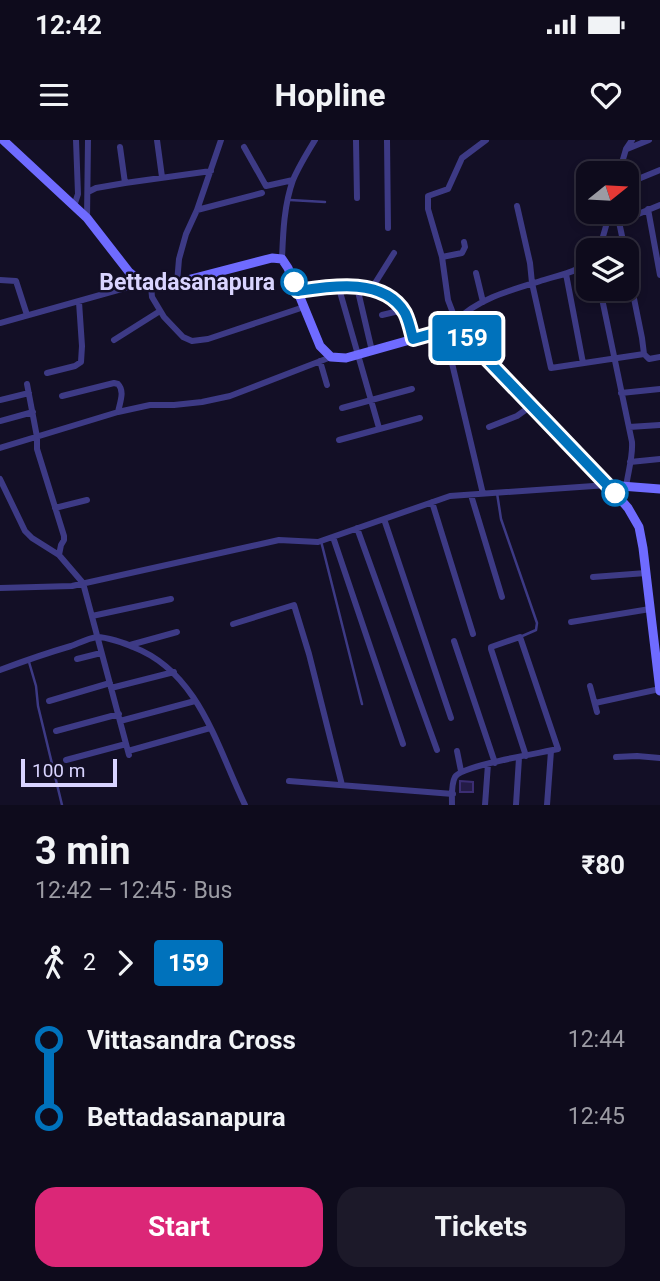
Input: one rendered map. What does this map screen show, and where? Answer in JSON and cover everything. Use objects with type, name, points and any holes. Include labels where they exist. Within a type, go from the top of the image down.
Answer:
[{"type":"main road","points":[[3,140],[74,205],[129,272],[147,284],[164,286],[272,258],[282,259],[289,268],[320,346],[331,357],[346,358],[458,328],[608,485],[628,508],[639,527],[650,608],[655,621],[660,690]]},
{"type":"main road","points":[[608,485],[660,489]]},
{"type":"street","points":[[74,205],[78,194],[76,140]]},
{"type":"street","points":[[87,218],[88,140]]},
{"type":"street","points":[[158,140],[162,177]]},
{"type":"street","points":[[177,283],[179,259],[186,234],[198,210],[221,140]]},
{"type":"street","points":[[282,259],[283,234],[293,180],[315,140]]},
{"type":"street","points":[[356,140],[357,198]]},
{"type":"street","points":[[387,140],[388,228]]},
{"type":"street","points":[[458,328],[448,300],[442,257],[430,216],[428,196],[448,190],[462,158],[486,140]]},
{"type":"street","points":[[622,161],[625,149],[632,140]]},
{"type":"street","points":[[625,149],[649,140]]},
{"type":"street","points":[[120,147],[125,183]]},
{"type":"street","points":[[244,148],[265,186],[293,180]]},
{"type":"street","points":[[639,179],[660,170]]},
{"type":"street","points":[[88,192],[125,183],[211,171]]},
{"type":"street","points":[[198,210],[262,193]]},
{"type":"street","points":[[639,213],[660,205]]},
{"type":"street","points":[[517,206],[551,368],[644,354]]},
{"type":"street","points":[[648,209],[656,233],[660,275]]},
{"type":"street","points":[[442,257],[463,253],[464,242]]},
{"type":"street","points":[[372,288],[394,253]]},
{"type":"street","points":[[483,494],[449,343],[467,310],[532,283],[576,271]]},
{"type":"street","points":[[476,274],[483,302]]},
{"type":"street","points":[[566,274],[583,363]]},
{"type":"street","points":[[0,280],[16,281],[27,316]]},
{"type":"street","points":[[0,323],[147,284],[160,311],[183,337],[192,341],[208,339],[304,307]]},
{"type":"street","points":[[338,285],[379,428]]},
{"type":"street","points":[[298,291],[338,285],[372,288],[391,298],[403,310],[413,339]]},
{"type":"street","points":[[357,287],[372,351]]},
{"type":"street","points":[[602,301],[633,453],[626,487]]},
{"type":"street","points":[[635,301],[644,354],[649,359],[660,357]]},
{"type":"street","points":[[47,373],[81,362],[79,302]]},
{"type":"street","points":[[382,315],[403,310]]},
{"type":"street","points":[[114,340],[160,311]]},
{"type":"street","points":[[0,448],[118,412],[150,405],[174,405],[230,396],[331,357]]},
{"type":"street","points":[[320,362],[327,385]]},
{"type":"street","points":[[27,384],[37,449],[64,540],[59,555]]},
{"type":"street","points":[[62,396],[118,384],[122,393],[118,412]]},
{"type":"street","points":[[342,408],[412,389]]},
{"type":"street","points":[[621,393],[660,389]]},
{"type":"street","points":[[0,400],[29,393]]},
{"type":"street","points":[[489,427],[517,416],[531,405]]},
{"type":"street","points":[[0,421],[33,412]]},
{"type":"street","points":[[339,440],[420,418]]},
{"type":"street","points":[[629,427],[660,425]]},
{"type":"street","points":[[630,463],[660,459]]},
{"type":"street","points":[[0,479],[25,531],[59,555],[83,583],[127,750]]},
{"type":"street","points":[[0,588],[72,586],[279,540],[321,541],[450,496],[608,485]]},
{"type":"street","points":[[471,495],[502,597]]},
{"type":"street","points":[[55,508],[88,500]]},
{"type":"street","points":[[432,502],[473,634]]},
{"type":"street","points":[[384,519],[451,718]]},
{"type":"street","points":[[357,528],[438,750]]},
{"type":"street","points":[[333,537],[403,744]]},
{"type":"street","points":[[593,577],[646,572]]},
{"type":"street","points":[[92,615],[171,599]]},
{"type":"street","points":[[233,624],[294,605],[342,785]]},
{"type":"street","points":[[571,622],[650,608]]},
{"type":"street","points":[[130,645],[177,632]]},
{"type":"street","points":[[0,670],[97,637],[120,641],[149,654],[174,672],[195,701],[245,805]]},
{"type":"street","points":[[452,805],[456,775],[461,771],[491,763],[522,757],[551,751],[558,749],[520,637],[491,647],[522,757],[516,805]]},
{"type":"street","points":[[454,641],[491,763],[485,805]]},
{"type":"street","points":[[77,659],[101,653]]},
{"type":"street","points":[[49,701],[174,672]]},
{"type":"street","points":[[590,685],[597,712]]},
{"type":"street","points":[[595,703],[660,690]]},
{"type":"street","points":[[56,731],[195,701]]},
{"type":"street","points":[[65,760],[127,750],[210,728]]},
{"type":"street","points":[[457,751],[461,771]]},
{"type":"street","points":[[547,805],[551,751]]},
{"type":"street","points":[[616,757],[660,758]]},
{"type":"street","points":[[289,782],[453,794]]},
{"type":"lane","points":[[288,200],[325,202]]},
{"type":"lane","points":[[458,328],[491,318]]},
{"type":"lane","points":[[497,493],[501,519],[537,623],[536,630],[520,637]]},
{"type":"lane","points":[[321,541],[362,704]]},
{"type":"lane","points":[[28,659],[62,805]]},
{"type":"building","points":[[460,781],[473,782],[473,792],[460,792]]},
{"type":"bus line","name":"159","points":[[294,282],[298,291],[338,285],[372,288],[391,298],[403,310],[413,339],[456,327],[615,493]]},
{"type":"place","name":"Bettadasanapura","points":[[294,282]]}]
